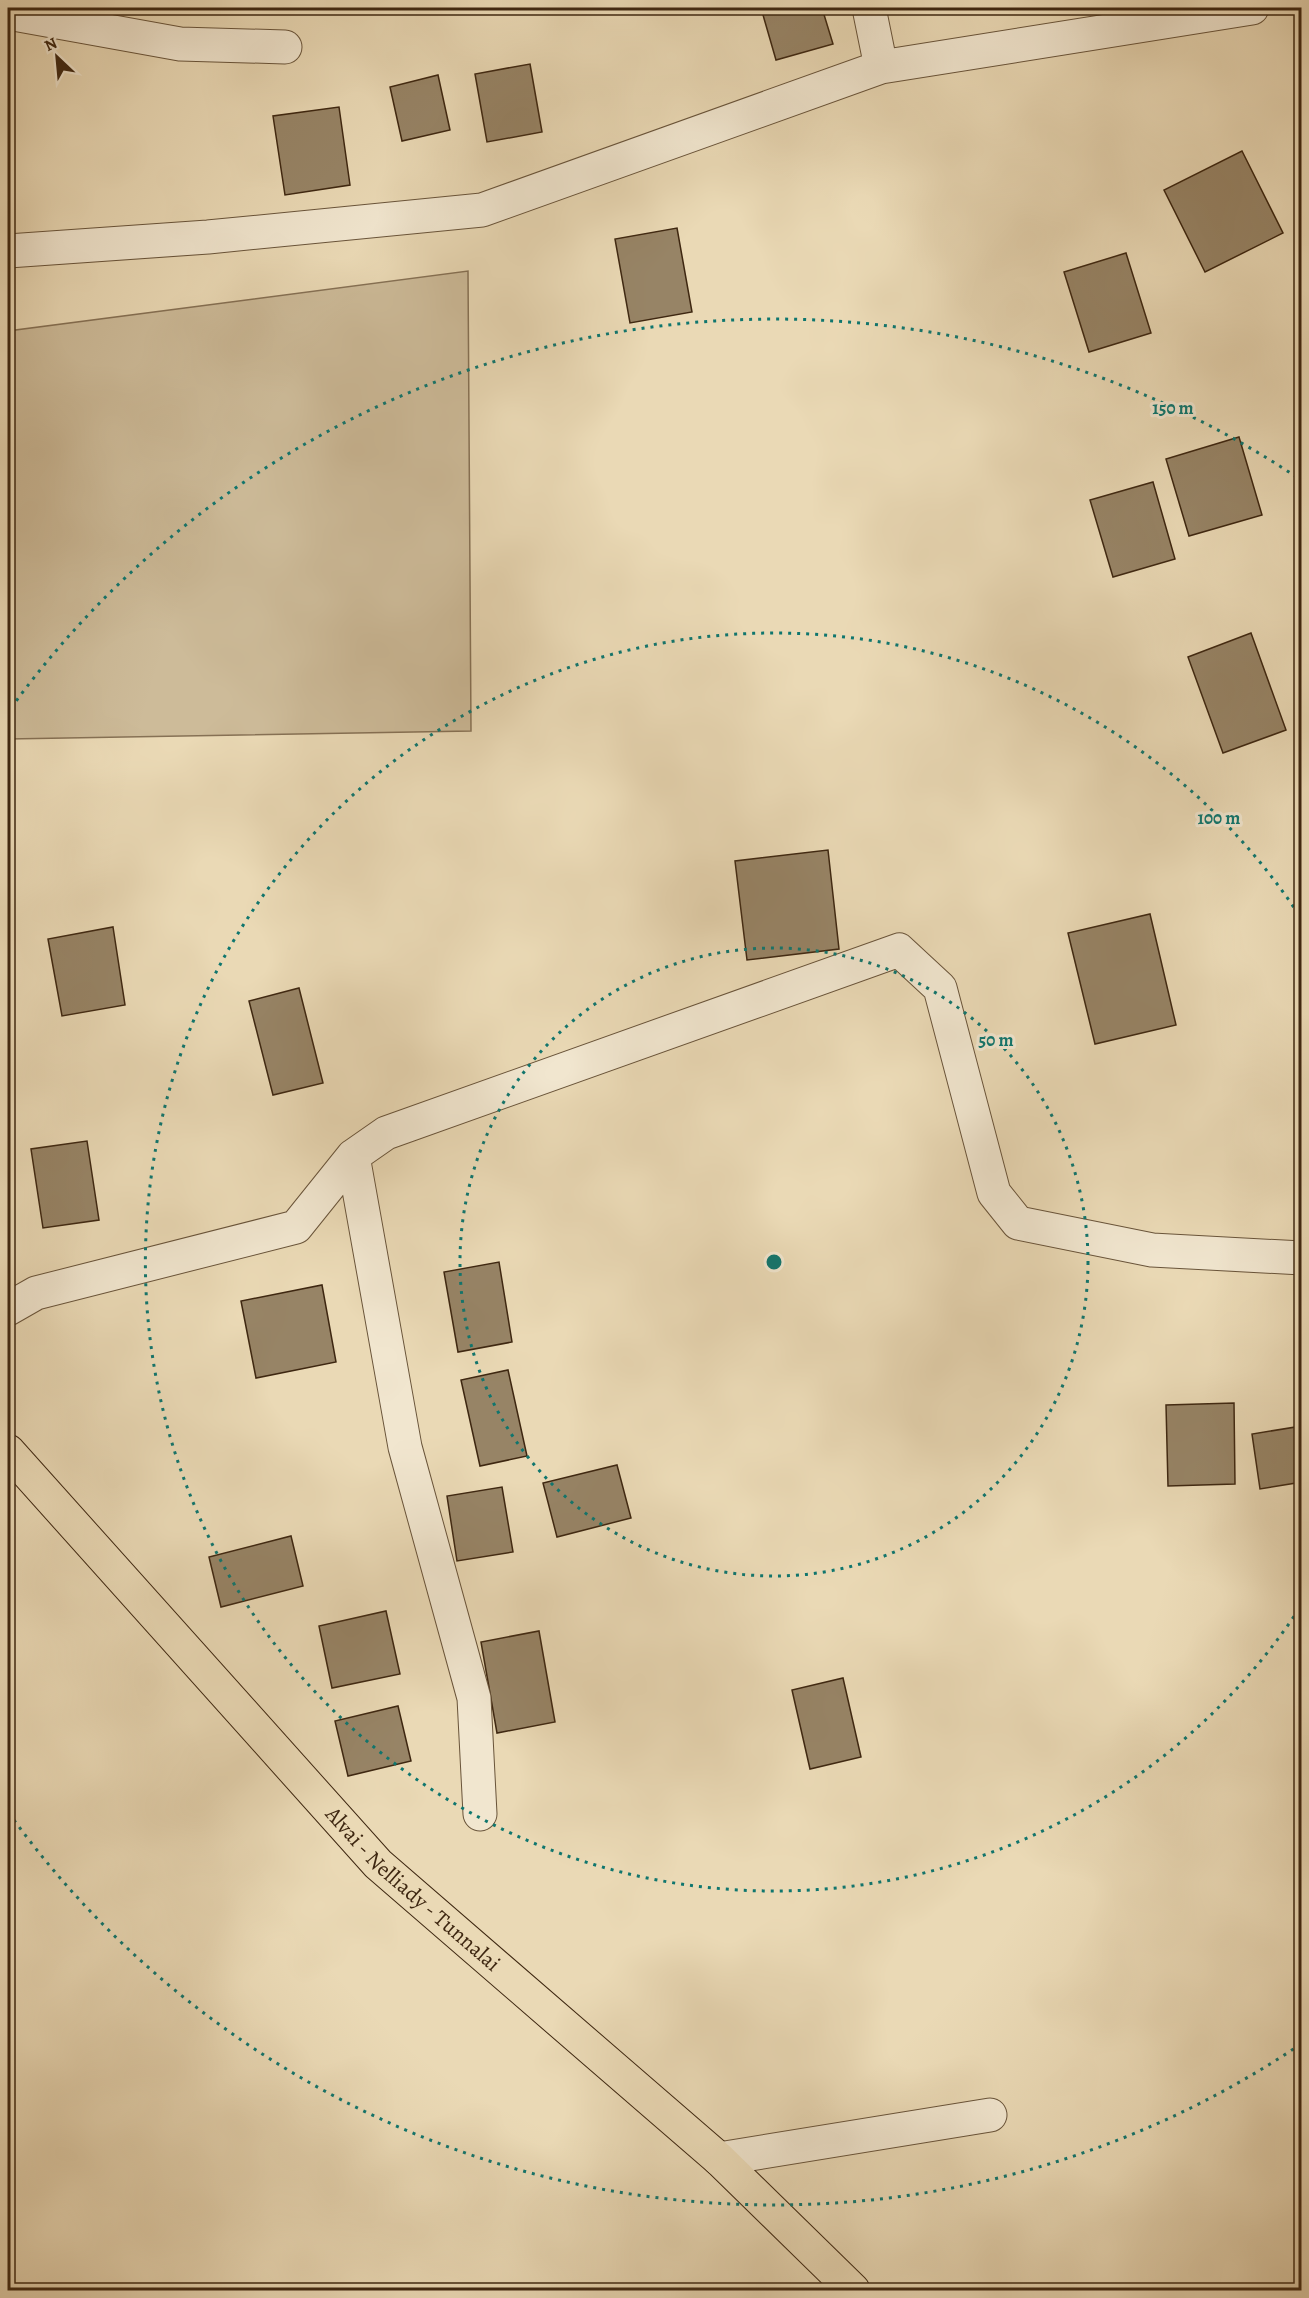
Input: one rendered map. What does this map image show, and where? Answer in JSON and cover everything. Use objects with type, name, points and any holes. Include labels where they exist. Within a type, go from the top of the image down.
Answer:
[{"type":"main road","name":"Alvai - Nelliady - Tunnalai","points":[[8,1451],[378,1864],[719,2159],[853,2290]]},
{"type":"street","points":[[869,8],[881,67]]},
{"type":"street","points":[[8,250],[208,237],[482,210],[881,67],[1252,8]]},
{"type":"street","points":[[8,13],[180,44],[285,47]]},
{"type":"street","points":[[8,1309],[36,1293],[296,1227],[353,1156],[386,1133],[899,950],[940,988],[994,1193],[1018,1222],[1152,1250],[1302,1258]]},
{"type":"street","points":[[353,1156],[405,1446],[474,1698],[480,1814]]},
{"type":"street","points":[[719,2159],[990,2115]]},
{"type":"shaded area","points":[[468,271],[471,731],[8,739],[8,331]]},
{"type":"building","points":[[761,8],[822,8],[833,44],[776,60]]},
{"type":"building","points":[[530,64],[542,132],[487,142],[475,74]]},
{"type":"building","points":[[438,75],[450,130],[402,141],[390,87]]},
{"type":"building","points":[[339,107],[350,185],[285,195],[273,116]]},
{"type":"building","points":[[1242,151],[1283,233],[1205,272],[1164,190]]},
{"type":"building","points":[[677,228],[692,312],[630,323],[615,239]]},
{"type":"building","points":[[1126,253],[1151,333],[1089,352],[1064,272]]},
{"type":"building","points":[[1239,437],[1262,515],[1189,536],[1166,459]]},
{"type":"building","points":[[1153,482],[1175,559],[1113,577],[1090,500]]},
{"type":"building","points":[[1251,633],[1286,730],[1223,753],[1188,657]]},
{"type":"building","points":[[828,850],[839,949],[747,960],[735,861]]},
{"type":"building","points":[[1150,914],[1176,1025],[1095,1044],[1068,933]]},
{"type":"building","points":[[113,927],[125,1005],[62,1016],[48,939]]},
{"type":"building","points":[[299,988],[323,1083],[273,1095],[249,1001]]},
{"type":"building","points":[[87,1141],[99,1220],[43,1228],[31,1149]]},
{"type":"building","points":[[499,1262],[512,1342],[458,1352],[444,1272]]},
{"type":"building","points":[[322,1285],[336,1362],[256,1378],[241,1301]]},
{"type":"building","points":[[508,1370],[527,1456],[480,1466],[461,1380]]},
{"type":"building","points":[[1234,1403],[1235,1484],[1168,1486],[1166,1405]]},
{"type":"building","points":[[1302,1426],[1302,1482],[1260,1489],[1252,1434]]},
{"type":"building","points":[[617,1465],[631,1518],[557,1537],[543,1483]]},
{"type":"building","points":[[502,1487],[513,1552],[457,1561],[447,1496]]},
{"type":"building","points":[[291,1536],[303,1586],[221,1607],[209,1557]]},
{"type":"building","points":[[386,1611],[400,1674],[332,1688],[319,1626]]},
{"type":"building","points":[[539,1631],[555,1722],[497,1733],[481,1642]]},
{"type":"building","points":[[843,1678],[861,1757],[810,1769],[792,1690]]},
{"type":"building","points":[[398,1706],[411,1761],[348,1776],[335,1721]]}]
